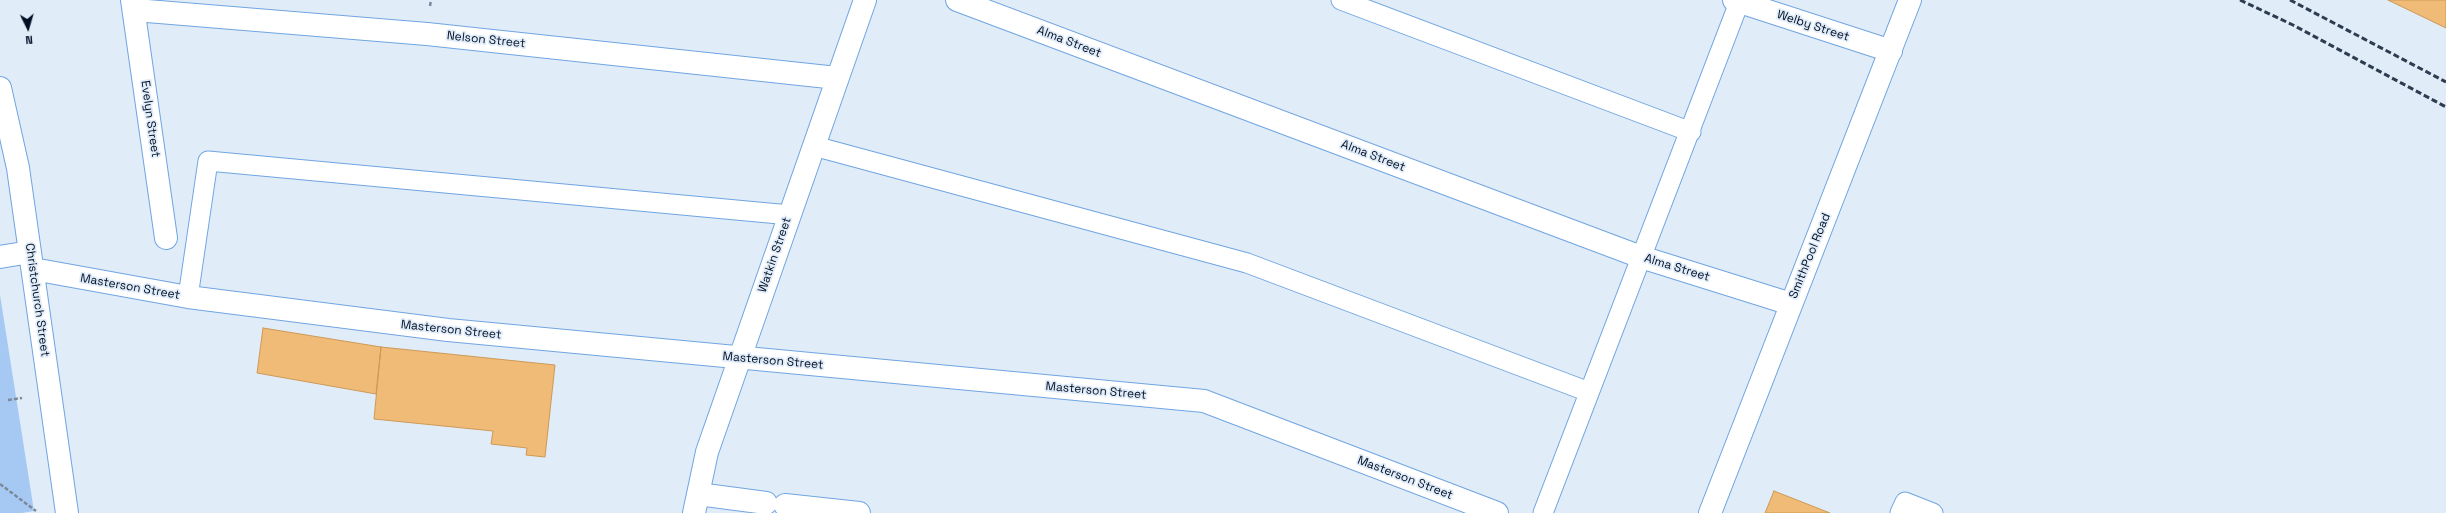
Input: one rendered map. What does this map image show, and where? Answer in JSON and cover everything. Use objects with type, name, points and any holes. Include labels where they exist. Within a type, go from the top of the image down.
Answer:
[{"type":"street","name":"Watkin Street","points":[[696,504],[707,452],[865,0]]},
{"type":"street","name":"Alma Street","points":[[957,0],[1641,257],[1791,304]]},
{"type":"street","name":"SmithPool Road","points":[[1710,513],[1910,0]]},
{"type":"street","name":"Welby Street","points":[[1738,1],[1891,51]]},
{"type":"street","name":"Nelson Street","points":[[133,5],[427,34],[838,78]]},
{"type":"street","name":"Evelyn Street","points":[[133,5],[166,238]]},
{"type":"street","name":"Christchurch Street","points":[[0,88],[18,168],[67,513]]},
{"type":"street","name":"Masterson Street","points":[[0,257],[31,260],[188,297],[448,330],[1204,401],[1497,513]]},
{"type":"street","points":[[696,504],[775,504],[859,513]]},
{"type":"lane","points":[[1341,0],[1691,132]]},
{"type":"lane","points":[[1543,513],[1641,257],[1691,132],[1738,1]]},
{"type":"lane","points":[[814,146],[1247,263],[1589,392]]},
{"type":"lane","points":[[188,297],[208,162],[790,215]]},
{"type":"lane","points":[[1900,513],[1905,502],[1933,513]]},
{"type":"path","points":[[0,484],[38,513]]},
{"type":"shaded area","points":[[0,295],[34,511],[22,513],[0,513]]},
{"type":"building","points":[[2388,0],[2446,0],[2446,28]]},
{"type":"building","points":[[263,328],[381,347],[376,394],[257,373]]},
{"type":"building","points":[[381,347],[555,365],[545,457],[526,455],[527,448],[491,444],[493,431],[374,419]]},
{"type":"building","points":[[1774,491],[1830,513],[1765,513]]},
{"type":"railway","points":[[2240,0],[2293,25],[2446,107]]},
{"type":"railway","points":[[2290,0],[2446,82]]}]
